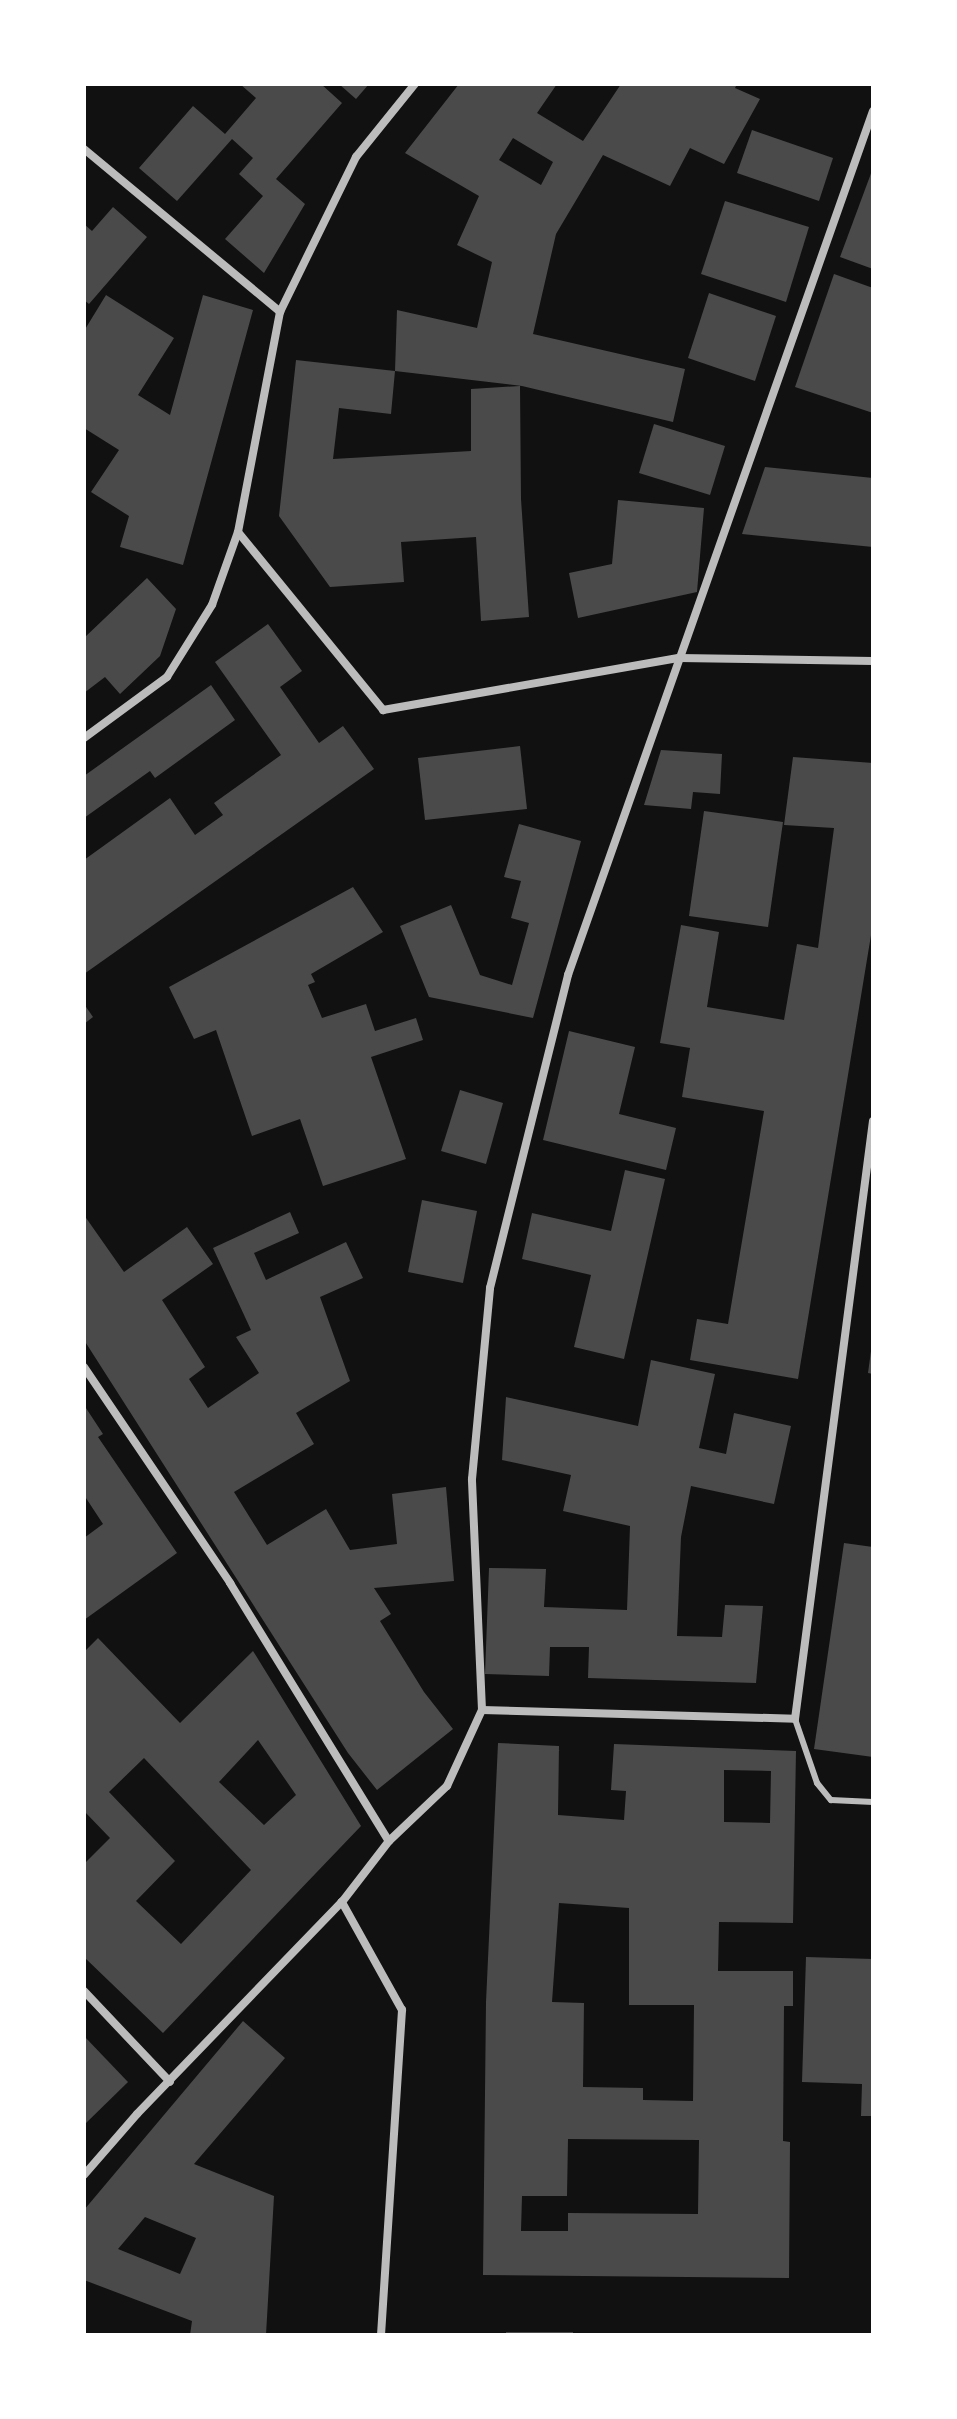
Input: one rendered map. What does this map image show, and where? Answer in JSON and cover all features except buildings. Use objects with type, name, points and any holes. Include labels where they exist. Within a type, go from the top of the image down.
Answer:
[{"type":"street","points":[[84,738],[167,677],[212,605],[238,532],[280,312],[356,157],[415,84]]},
{"type":"street","points":[[84,2175],[342,1902],[389,1841],[447,1786],[482,1710],[472,1479],[490,1288],[568,975],[873,111]]},
{"type":"street","points":[[84,149],[280,312]]},
{"type":"street","points":[[238,532],[383,710],[679,658],[873,661]]},
{"type":"street","points":[[482,1710],[795,1719],[873,1121]]},
{"type":"street","points":[[84,1367],[230,1583],[389,1841]]},
{"type":"street","points":[[342,1902],[402,2010],[381,2335]]},
{"type":"street","points":[[84,1991],[170,2082]]},
{"type":"lane","points":[[795,1719],[817,1783],[831,1800],[873,1802]]}]
